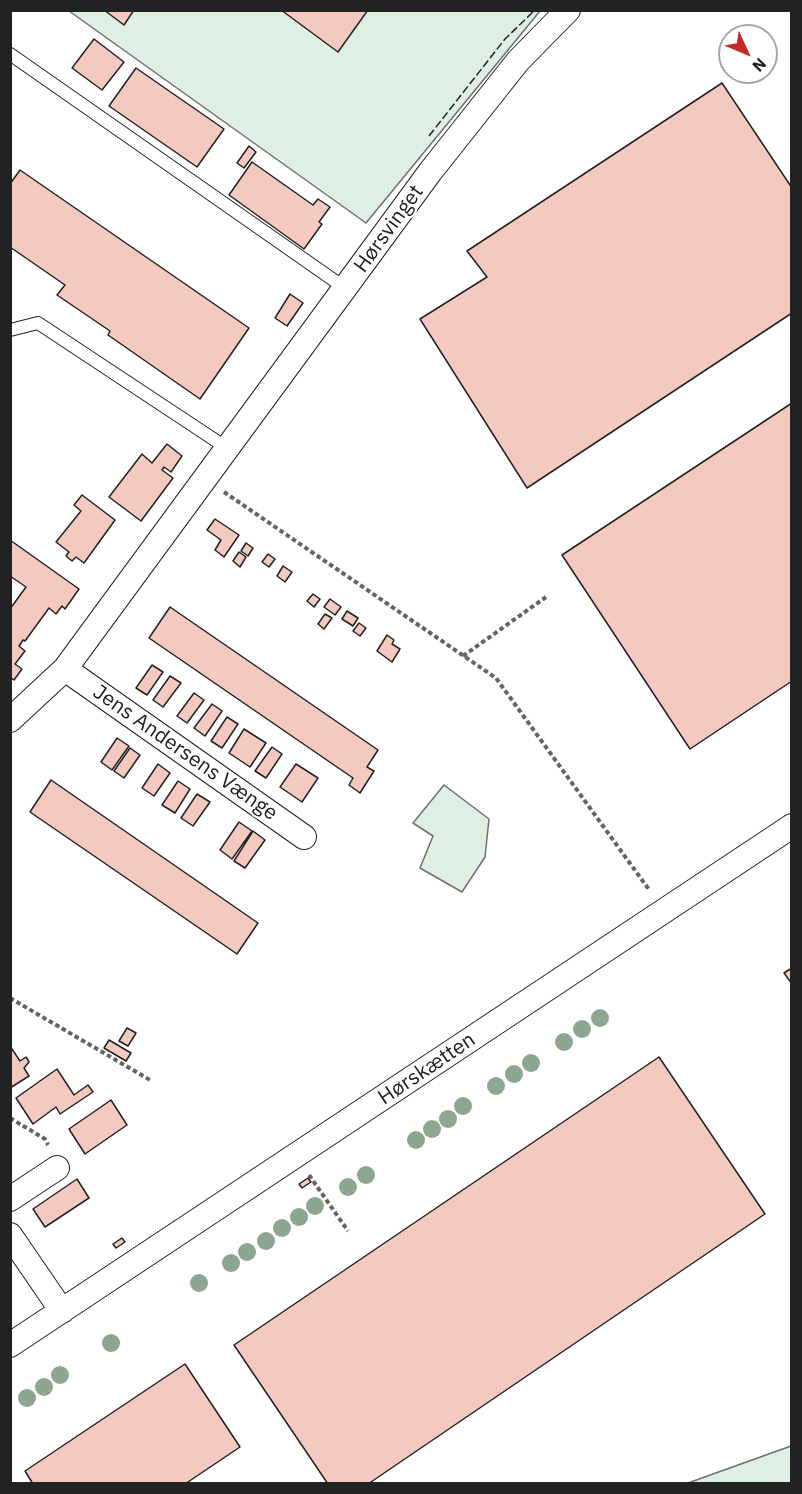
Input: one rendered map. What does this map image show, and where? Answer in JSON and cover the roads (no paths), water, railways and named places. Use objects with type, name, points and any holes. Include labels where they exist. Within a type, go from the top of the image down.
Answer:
[{"type":"street","name":"Hørsvinget","points":[[224,452],[430,172],[518,61],[568,10]]},
{"type":"street","points":[[10,720],[65,669],[206,480],[224,452]]},
{"type":"street","name":"Jens Andersens Vænge","points":[[65,669],[304,837]]},
{"type":"street","name":"Hørskætten","points":[[10,1345],[792,826]]},
{"type":"street","points":[[10,1199],[57,1168]]},
{"type":"street","points":[[10,1235],[62,1311]]},
{"type":"lane","points":[[10,54],[345,288]]},
{"type":"lane","points":[[10,330],[38,323],[224,452]]}]
